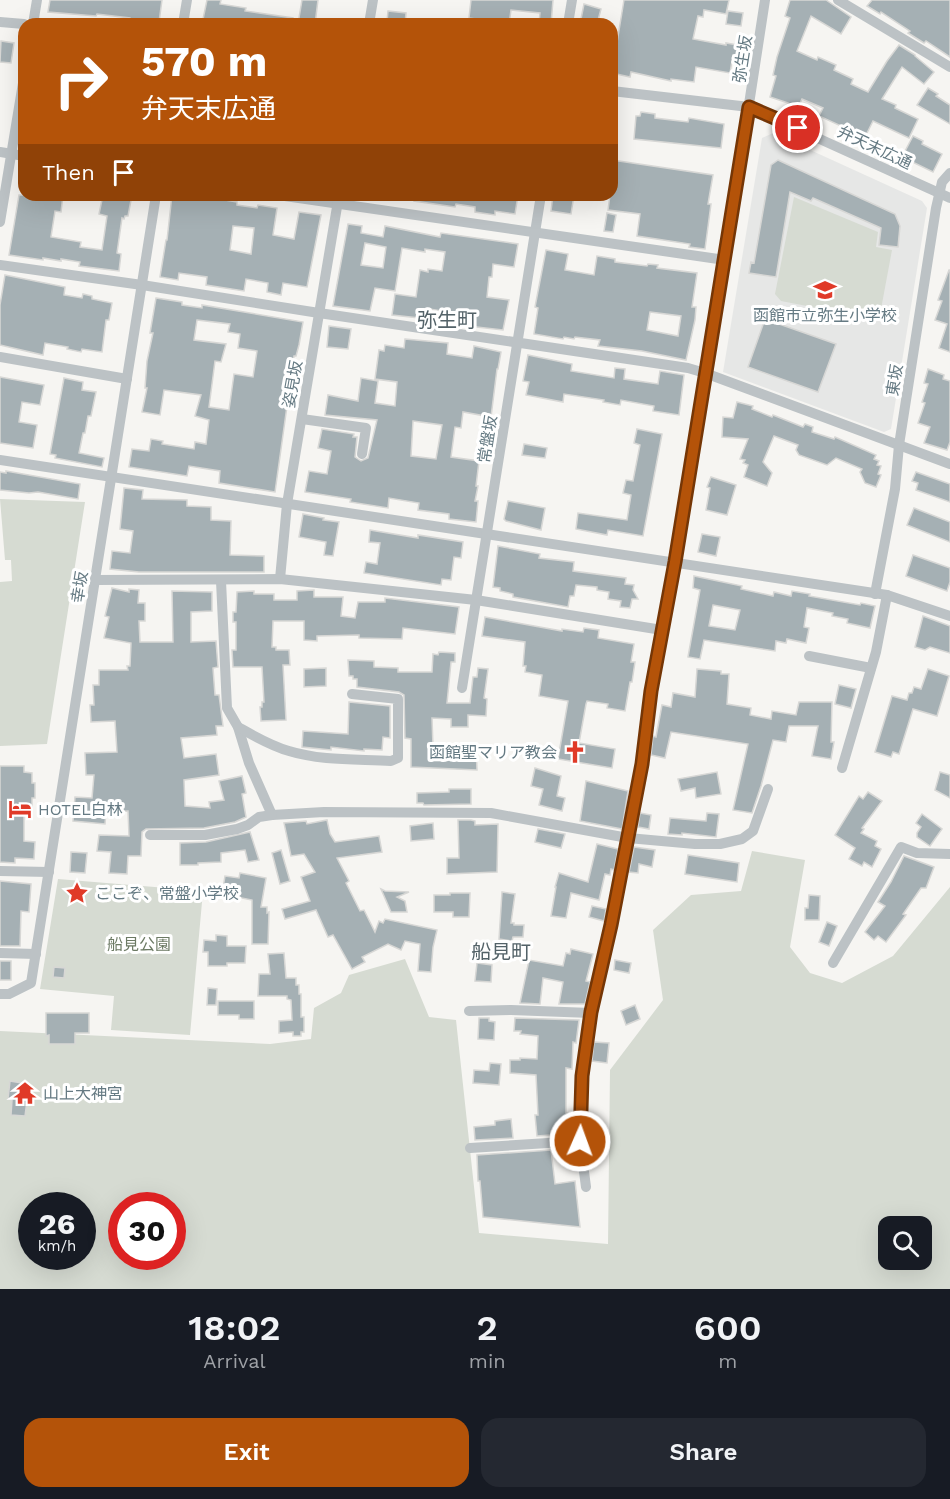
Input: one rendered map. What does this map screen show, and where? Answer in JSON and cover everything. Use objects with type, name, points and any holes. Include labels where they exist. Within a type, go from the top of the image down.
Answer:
[{"type":"street","points":[[34,18],[38,0]]},
{"type":"street","points":[[184,18],[187,0]]},
{"type":"street","points":[[370,18],[373,0]]},
{"type":"street","points":[[569,18],[572,0]]},
{"type":"street","name":"弥生坂","points":[[586,1187],[580,1141],[582,1076],[591,1012],[642,764],[651,691],[675,562],[725,260],[765,0]]},
{"type":"street","points":[[838,0],[950,67]]},
{"type":"street","points":[[0,22],[18,24]]},
{"type":"street","name":"弁天末広通","points":[[618,92],[749,107],[945,195]]},
{"type":"street","points":[[0,222],[5,153],[18,101]]},
{"type":"street","name":"東坂","points":[[875,594],[895,489],[899,445],[945,195],[942,182],[950,173]]},
{"type":"street","name":"幸坂","points":[[0,994],[9,994],[31,983],[155,201]]},
{"type":"street","name":"姿見坂","points":[[280,579],[287,504],[338,201]]},
{"type":"street","points":[[344,201],[534,234],[725,260]]},
{"type":"street","name":"常盤坂","points":[[462,688],[540,201]]},
{"type":"street","points":[[0,265],[688,368],[950,464]]},
{"type":"street","points":[[0,357],[127,379]]},
{"type":"street","points":[[302,419],[366,428],[362,454]]},
{"type":"street","points":[[0,460],[887,595],[950,616]]},
{"type":"street","points":[[95,580],[280,579],[476,600],[662,630]]},
{"type":"street","points":[[221,580],[227,708],[238,728],[249,763],[272,815]]},
{"type":"street","points":[[842,768],[872,668],[887,595]]},
{"type":"street","points":[[809,656],[872,668]]},
{"type":"street","points":[[238,728],[271,745],[291,752],[391,762],[398,758],[398,699],[352,694]]},
{"type":"street","points":[[150,835],[205,835],[237,829],[258,818],[272,815],[324,812],[491,813],[628,838],[720,844],[742,839],[753,831],[768,789]]},
{"type":"street","points":[[833,963],[901,847],[917,853],[950,854]]},
{"type":"street","points":[[0,871],[49,872]]},
{"type":"street","points":[[0,953],[36,954]]},
{"type":"street","points":[[470,1011],[591,1012]]},
{"type":"street","points":[[470,1148],[580,1141]]},
{"type":"shaded area","name":"函館市立弥生小学校","points":[[773,133],[922,201],[927,208],[891,429],[884,432],[723,372],[762,138]]},
{"type":"green space","points":[[794,197],[878,232],[876,247],[892,250],[879,320],[781,301],[775,294]]},
{"type":"green space","points":[[0,499],[85,502],[47,744],[0,746],[0,582],[12,581],[11,560],[5,560]]},
{"type":"green space","points":[[752,851],[805,860],[790,947],[810,973],[842,983],[893,956],[950,887],[950,1289],[0,1289],[0,1031],[270,1044],[311,1039],[314,1008],[341,993],[349,975],[405,959],[429,1017],[456,1020],[479,1233],[608,1244],[610,1070],[663,1000],[653,930],[691,895],[741,891]]},
{"type":"green space","name":"船見公園","points":[[58,879],[203,891],[190,1035],[111,1030],[114,996],[40,989]]},
{"type":"building","points":[[50,0],[162,0],[160,18],[48,12]]},
{"type":"building","points":[[207,0],[221,0],[220,4],[246,8],[245,11],[293,18],[203,18]]},
{"type":"building","points":[[302,0],[318,0],[316,18],[299,18]]},
{"type":"building","points":[[471,0],[553,0],[552,18],[540,18],[540,13],[511,10],[510,18],[469,18]]},
{"type":"building","points":[[624,0],[729,0],[726,14],[704,10],[703,17],[698,16],[693,39],[738,45],[737,55],[733,55],[730,73],[696,67],[694,82],[671,79],[671,81],[631,72],[630,77],[618,74],[618,36]]},
{"type":"building","points":[[790,0],[826,0],[851,17],[841,34],[811,16],[797,51],[836,65],[834,70],[853,79],[851,84],[868,92],[899,45],[915,55],[934,72],[924,84],[902,67],[882,99],[918,119],[909,138],[873,121],[865,137],[819,116],[823,108],[802,99],[796,112],[786,108],[788,103],[770,97],[776,76],[773,75],[777,57],[790,18],[785,16]]},
{"type":"building","points":[[872,0],[950,0],[950,57],[926,41],[924,43],[908,33],[910,31],[881,12],[880,14],[867,6]]},
{"type":"building","points":[[584,4],[601,9],[599,18],[581,18]]},
{"type":"building","points":[[388,11],[406,13],[406,18],[387,18]]},
{"type":"building","points":[[728,11],[743,13],[741,26],[726,24]]},
{"type":"building","points":[[1,41],[14,43],[11,63],[0,62]]},
{"type":"building","points":[[928,88],[950,105],[950,124],[917,105]]},
{"type":"building","points":[[641,112],[655,114],[655,118],[688,122],[689,118],[724,124],[721,148],[634,139],[636,116],[640,116]]},
{"type":"building","points":[[913,136],[923,141],[922,144],[942,154],[933,172],[902,157]]},
{"type":"building","points":[[778,160],[895,214],[900,226],[898,247],[879,245],[881,228],[813,198],[811,201],[790,192],[776,277],[749,273],[751,262],[754,263],[771,165]]},
{"type":"building","points":[[618,161],[713,175],[708,204],[711,204],[705,249],[689,247],[690,244],[637,236],[640,214],[608,210],[609,201],[618,201]]},
{"type":"building","points":[[18,201],[62,201],[61,212],[55,211],[51,237],[81,242],[80,247],[102,250],[107,216],[99,214],[102,201],[131,201],[128,216],[122,218],[117,253],[121,254],[119,271],[79,266],[80,262],[61,259],[61,261],[43,258],[43,260],[9,255]]},
{"type":"building","points":[[171,201],[231,201],[237,202],[237,205],[277,208],[273,235],[294,239],[299,212],[321,215],[307,287],[283,283],[281,295],[267,292],[268,283],[246,279],[244,291],[206,285],[207,277],[179,273],[178,280],[160,277]],"holes":[[[233,226],[254,228],[251,254],[230,250]]]},
{"type":"building","points":[[414,201],[517,201],[515,214],[495,211],[495,215],[475,212],[475,207],[456,204],[455,207]]},
{"type":"building","points":[[552,201],[573,201],[571,214],[551,211]]},
{"type":"building","points":[[607,213],[616,215],[613,232],[604,231]]},
{"type":"building","points":[[348,224],[362,226],[361,233],[383,237],[385,226],[440,237],[441,233],[518,244],[514,267],[493,264],[492,277],[489,277],[487,297],[509,300],[503,330],[459,325],[461,314],[430,309],[429,319],[392,315],[395,294],[416,297],[420,270],[442,271],[445,252],[425,249],[425,252],[402,248],[395,291],[375,288],[370,311],[333,306]],"holes":[[[365,243],[386,247],[383,268],[361,265]]]},
{"type":"building","points":[[546,250],[568,254],[565,270],[594,275],[597,256],[615,259],[615,262],[658,265],[657,268],[697,273],[692,307],[696,307],[695,320],[686,360],[642,351],[598,346],[600,340],[575,337],[574,339],[564,337],[563,339],[534,334],[538,308],[535,307]],"holes":[[[650,312],[681,316],[678,336],[647,330]]]},
{"type":"building","points":[[949,270],[950,352],[939,348],[947,324],[935,320],[942,301],[938,300]]},
{"type":"building","points":[[5,275],[65,287],[64,295],[82,298],[83,294],[92,296],[92,299],[112,303],[109,320],[106,320],[102,352],[82,349],[81,352],[45,343],[43,355],[0,345],[0,305]]},
{"type":"building","points":[[156,298],[182,302],[182,305],[202,308],[202,305],[303,322],[299,345],[296,356],[294,356],[275,492],[219,483],[220,471],[189,466],[187,476],[129,467],[132,449],[149,451],[151,439],[163,441],[162,444],[194,449],[195,442],[206,444],[209,420],[195,416],[201,395],[164,390],[160,415],[142,412],[147,388],[145,388],[147,361],[153,333],[150,333]],"holes":[[[197,320],[230,324],[228,332],[240,334],[238,348],[257,351],[253,377],[234,374],[229,410],[209,407],[215,361],[221,362],[226,344],[194,340]]]},
{"type":"building","points":[[765,319],[836,344],[818,392],[748,367]]},
{"type":"building","points":[[329,326],[351,329],[348,349],[327,347]]},
{"type":"building","points":[[405,339],[448,343],[447,354],[472,358],[474,346],[501,352],[491,417],[463,412],[461,428],[455,427],[451,457],[479,461],[475,501],[478,501],[476,522],[449,519],[449,514],[418,510],[419,503],[389,498],[388,508],[350,502],[351,499],[305,492],[309,471],[327,474],[331,451],[318,448],[322,429],[354,434],[353,437],[357,437],[355,457],[361,461],[368,458],[377,420],[325,415],[328,395],[358,401],[361,378],[378,381],[375,403],[395,406],[397,382],[375,379],[379,350],[384,351],[385,345],[404,348]],"holes":[[[413,421],[442,425],[436,459],[411,456]]]},
{"type":"building","points":[[528,355],[572,364],[571,371],[614,378],[615,368],[625,369],[624,379],[658,384],[660,371],[684,375],[679,415],[653,411],[654,406],[621,400],[620,405],[603,402],[604,400],[564,394],[563,402],[526,395],[529,382],[523,381]]},
{"type":"building","points":[[928,369],[944,375],[943,379],[950,381],[950,442],[947,450],[924,443],[930,427],[918,423],[925,403],[922,402],[928,384],[924,383]]},
{"type":"building","points":[[0,377],[44,385],[40,405],[22,402],[19,422],[37,425],[33,448],[0,443]]},
{"type":"building","points":[[64,378],[83,382],[82,390],[96,392],[79,453],[104,458],[102,467],[55,458],[56,455],[50,454]]},
{"type":"building","points":[[737,402],[753,406],[752,409],[772,417],[773,415],[803,427],[805,424],[813,427],[812,432],[834,439],[835,437],[876,455],[874,459],[879,461],[877,465],[881,466],[878,474],[881,475],[876,487],[865,483],[860,472],[862,469],[836,458],[827,465],[799,455],[796,450],[798,445],[774,436],[763,462],[772,473],[767,486],[744,477],[748,465],[743,463],[745,460],[740,459],[748,439],[722,437],[723,417],[733,418]]},
{"type":"building","points":[[637,429],[662,434],[643,536],[608,530],[607,535],[576,529],[578,513],[627,520],[631,495],[623,493],[626,480],[633,481],[640,445],[634,443]]},
{"type":"building","points":[[524,444],[547,448],[545,458],[522,455]]},
{"type":"building","points":[[6,471],[80,484],[78,499],[38,492],[0,490],[0,472],[6,473]]},
{"type":"building","points":[[916,472],[950,484],[950,502],[916,490],[918,483],[912,481]]},
{"type":"building","points":[[711,477],[736,485],[727,515],[706,510],[710,488],[707,487]]},
{"type":"building","points":[[124,488],[143,490],[142,499],[187,500],[187,506],[211,507],[211,520],[231,521],[230,555],[264,556],[264,572],[139,572],[110,569],[112,551],[130,553],[133,531],[120,529]]},
{"type":"building","points":[[508,501],[545,508],[541,530],[506,521],[504,519]]},
{"type":"building","points":[[914,508],[950,522],[950,542],[907,525]]},
{"type":"building","points":[[303,514],[339,522],[333,556],[324,555],[326,542],[299,537]]},
{"type":"building","points":[[370,530],[463,542],[461,558],[454,557],[451,580],[442,579],[441,585],[364,573],[366,562],[377,564],[380,543],[369,542]]},
{"type":"building","points":[[702,534],[720,537],[716,556],[698,552]]},
{"type":"building","points":[[498,546],[540,554],[539,558],[574,562],[573,571],[626,578],[625,584],[634,585],[633,590],[638,599],[632,599],[630,608],[620,607],[621,601],[608,599],[609,592],[597,590],[597,587],[576,585],[574,596],[570,596],[568,607],[513,597],[513,594],[493,587]]},
{"type":"building","points":[[913,555],[950,568],[950,582],[947,591],[906,576]]},
{"type":"building","points":[[694,576],[742,586],[741,589],[773,596],[774,592],[791,596],[792,591],[810,594],[809,596],[875,606],[870,628],[847,623],[848,619],[832,616],[833,613],[807,608],[804,627],[809,628],[806,643],[787,639],[786,643],[776,641],[775,651],[704,640],[700,659],[688,657],[700,590],[693,588]],"holes":[[[713,605],[740,610],[735,630],[709,626]]]},
{"type":"building","points":[[112,588],[129,592],[129,589],[139,590],[138,603],[145,603],[145,621],[139,621],[140,642],[173,642],[172,591],[212,592],[212,611],[191,612],[191,642],[216,641],[218,667],[213,668],[215,695],[219,695],[223,726],[216,726],[217,735],[181,738],[184,758],[216,754],[219,775],[184,780],[185,806],[210,808],[209,802],[224,800],[219,781],[242,776],[246,793],[242,794],[246,817],[235,822],[204,828],[146,829],[142,832],[141,856],[128,856],[127,874],[109,873],[111,852],[97,851],[99,835],[129,836],[128,811],[106,812],[105,824],[73,821],[75,797],[92,798],[94,775],[86,775],[85,753],[117,752],[115,721],[91,722],[90,705],[94,705],[93,685],[99,685],[99,670],[128,670],[127,666],[130,666],[131,643],[104,638],[109,617],[105,616]]},
{"type":"building","points":[[314,590],[314,597],[343,597],[341,616],[355,618],[358,602],[385,602],[385,598],[459,607],[455,634],[403,628],[402,639],[359,638],[359,635],[317,636],[317,641],[304,640],[304,621],[273,621],[272,647],[276,647],[276,650],[289,650],[290,665],[283,665],[286,720],[261,721],[260,707],[264,702],[262,667],[233,667],[232,650],[236,650],[236,622],[233,622],[233,612],[236,612],[237,592],[254,591],[254,594],[274,594],[274,600],[297,600],[297,591]]},
{"type":"building","points":[[923,616],[950,626],[950,653],[930,647],[925,650],[915,647]]},
{"type":"building","points":[[485,617],[562,631],[562,629],[583,632],[584,628],[599,630],[598,638],[634,644],[631,662],[635,662],[625,711],[607,708],[608,704],[587,701],[579,743],[615,749],[612,768],[558,759],[568,701],[539,696],[542,675],[525,672],[526,666],[523,666],[525,642],[482,636]]},
{"type":"building","points":[[439,652],[455,653],[455,662],[451,662],[447,703],[470,703],[473,677],[477,677],[478,668],[488,669],[484,698],[487,699],[486,716],[468,715],[468,727],[451,727],[451,719],[432,718],[433,747],[476,745],[477,770],[411,767],[411,739],[405,738],[404,695],[399,692],[357,687],[357,679],[349,676],[348,660],[374,661],[374,667],[398,668],[398,672],[432,672],[433,654],[438,655]]},
{"type":"building","points":[[326,668],[326,686],[304,687],[304,669]]},
{"type":"building","points":[[697,669],[729,674],[727,704],[751,708],[750,715],[771,719],[772,711],[796,715],[799,702],[832,702],[831,742],[834,742],[831,759],[812,756],[818,726],[789,726],[786,742],[773,740],[752,813],[733,810],[748,744],[671,732],[665,758],[651,755],[653,736],[656,737],[662,705],[671,707],[673,693],[695,697]]},
{"type":"building","points":[[928,669],[949,676],[937,716],[913,709],[899,754],[893,752],[891,757],[875,752],[892,696],[907,700],[914,687],[921,689]]},
{"type":"building","points":[[839,685],[856,689],[851,708],[835,704]]},
{"type":"building","points":[[349,702],[390,706],[390,738],[383,737],[382,750],[364,749],[364,751],[331,747],[331,750],[302,747],[303,731],[348,734]]},
{"type":"building","points":[[0,766],[24,766],[24,772],[32,773],[35,798],[32,798],[32,814],[24,814],[24,841],[35,842],[34,859],[15,858],[15,863],[0,862]]},
{"type":"building","points":[[535,768],[561,776],[557,796],[565,798],[562,811],[539,805],[543,789],[531,786]]},
{"type":"building","points":[[717,772],[721,794],[696,798],[695,788],[681,791],[678,779]]},
{"type":"building","points":[[940,772],[950,775],[950,798],[935,790]]},
{"type":"building","points":[[586,781],[628,791],[622,829],[580,821]]},
{"type":"building","points":[[449,789],[471,789],[471,804],[424,805],[417,803],[417,793],[449,792]]},
{"type":"building","points":[[868,792],[882,801],[862,828],[864,829],[861,833],[877,841],[875,846],[881,849],[872,867],[864,862],[862,866],[849,859],[855,848],[835,835],[859,796],[863,799]]},
{"type":"building","points":[[640,813],[651,815],[649,829],[638,827]]},
{"type":"building","points":[[707,813],[719,814],[716,837],[682,833],[682,835],[668,834],[670,818],[706,821]]},
{"type":"building","points":[[922,814],[942,829],[930,846],[917,837],[921,827],[916,823]]},
{"type":"building","points":[[327,820],[330,834],[335,842],[379,836],[382,852],[337,858],[349,881],[346,883],[360,911],[364,910],[375,932],[379,921],[383,923],[385,919],[437,930],[431,972],[418,971],[420,944],[405,941],[401,950],[388,944],[362,957],[365,962],[352,969],[333,935],[328,937],[316,910],[285,919],[282,909],[310,901],[301,877],[315,872],[304,854],[291,856],[284,823],[306,821],[307,824]]},
{"type":"building","points":[[458,820],[475,821],[475,825],[498,824],[497,872],[447,874],[447,858],[459,858]]},
{"type":"building","points":[[433,823],[434,839],[411,841],[410,826]]},
{"type":"building","points":[[538,829],[565,834],[561,848],[535,842]]},
{"type":"building","points":[[250,832],[259,860],[248,862],[245,850],[221,853],[221,862],[180,865],[180,843],[206,842]]},
{"type":"building","points":[[597,844],[618,849],[614,870],[611,869],[610,875],[605,874],[599,900],[571,893],[566,918],[551,916],[559,873],[588,882]]},
{"type":"building","points":[[634,847],[655,850],[652,867],[639,864],[638,873],[629,872]]},
{"type":"building","points":[[281,850],[290,881],[280,884],[272,853]]},
{"type":"building","points":[[71,852],[87,853],[85,873],[70,872]]},
{"type":"building","points":[[688,855],[739,863],[737,882],[685,874]]},
{"type":"building","points":[[904,856],[934,867],[926,888],[921,888],[903,914],[906,915],[886,942],[878,936],[874,940],[865,932],[885,906],[878,902]]},
{"type":"building","points":[[240,873],[266,878],[261,907],[267,907],[267,913],[269,912],[268,944],[252,944],[252,900],[222,894],[225,876],[239,878]]},
{"type":"building","points":[[0,881],[31,884],[29,912],[21,911],[20,946],[0,946]]},
{"type":"building","points":[[381,889],[409,892],[397,897],[405,901],[407,912],[391,912]]},
{"type":"building","points":[[502,892],[515,894],[511,923],[524,925],[523,937],[513,937],[512,941],[499,939]]},
{"type":"building","points":[[450,893],[470,893],[469,917],[453,917],[453,912],[434,912],[434,895],[450,895]]},
{"type":"building","points":[[809,895],[820,896],[819,920],[805,920],[805,908],[808,908]]},
{"type":"building","points":[[592,906],[606,909],[604,921],[589,917]]},
{"type":"building","points":[[827,922],[837,926],[829,946],[819,942]]},
{"type":"building","points":[[216,935],[227,936],[227,946],[246,946],[245,963],[208,966],[208,952],[203,952],[204,940],[216,941]]},
{"type":"building","points":[[571,949],[593,954],[586,981],[590,982],[585,1004],[559,1004],[563,982],[543,978],[540,1004],[520,1003],[529,960],[563,966],[566,953],[570,954]]},
{"type":"building","points":[[284,953],[286,978],[296,978],[296,985],[299,985],[299,994],[301,994],[301,1017],[304,1017],[304,1032],[301,1032],[301,1036],[293,1036],[293,1032],[279,1033],[279,1021],[292,1020],[291,1000],[287,999],[287,996],[258,996],[259,974],[270,974],[268,954]]},
{"type":"building","points":[[615,960],[631,963],[629,973],[614,970]]},
{"type":"building","points":[[0,961],[11,961],[11,980],[0,980]]},
{"type":"building","points":[[477,963],[492,965],[491,982],[475,981]]},
{"type":"building","points":[[54,967],[65,968],[64,978],[53,977]]},
{"type":"building","points":[[208,988],[217,989],[216,1005],[207,1005]]},
{"type":"building","points":[[218,1001],[254,1001],[254,1019],[239,1019],[239,1015],[218,1015]]},
{"type":"building","points":[[635,1005],[640,1019],[626,1025],[621,1011]]},
{"type":"building","points":[[46,1013],[89,1013],[89,1033],[75,1033],[75,1044],[49,1044],[49,1035],[46,1036]]},
{"type":"building","points":[[479,1018],[489,1018],[489,1021],[495,1022],[494,1040],[478,1039]]},
{"type":"building","points":[[515,1018],[579,1020],[576,1043],[573,1042],[572,1069],[566,1068],[566,1113],[568,1113],[569,1129],[551,1131],[551,1135],[537,1136],[536,1075],[510,1073],[510,1060],[537,1059],[538,1036],[514,1031]]},
{"type":"building","points":[[594,1042],[609,1043],[607,1063],[592,1061]]},
{"type":"building","points":[[490,1063],[501,1064],[499,1085],[473,1083],[474,1070],[489,1071]]},
{"type":"building","points":[[10,1081],[28,1084],[28,1088],[33,1088],[32,1102],[27,1101],[25,1116],[11,1115],[12,1100],[8,1099]]},
{"type":"building","points":[[511,1119],[513,1138],[475,1140],[474,1127],[495,1125],[495,1121]]},
{"type":"building","points":[[551,1150],[555,1184],[575,1181],[580,1227],[483,1217],[477,1155]]},
{"type":"place","name":"函館市立弥生小学校","points":[[825,290]]},
{"type":"place","name":"函館聖マリア教会","points":[[575,752]]},
{"type":"place","name":"HOTEL白林","points":[[20,809]]},
{"type":"place","name":"ここぞ、常盤小学校","points":[[77,893]]},
{"type":"place","name":"山上大神宮","points":[[25,1093]]},
{"type":"district","name":"弥生町","points":[[447,320]]},
{"type":"district","name":"船見町","points":[[501,952]]},
{"type":"route","points":[[580,1141],[582,1076],[591,1012],[611,925],[642,764],[651,691],[675,562],[749,107],[798,128]]}]
